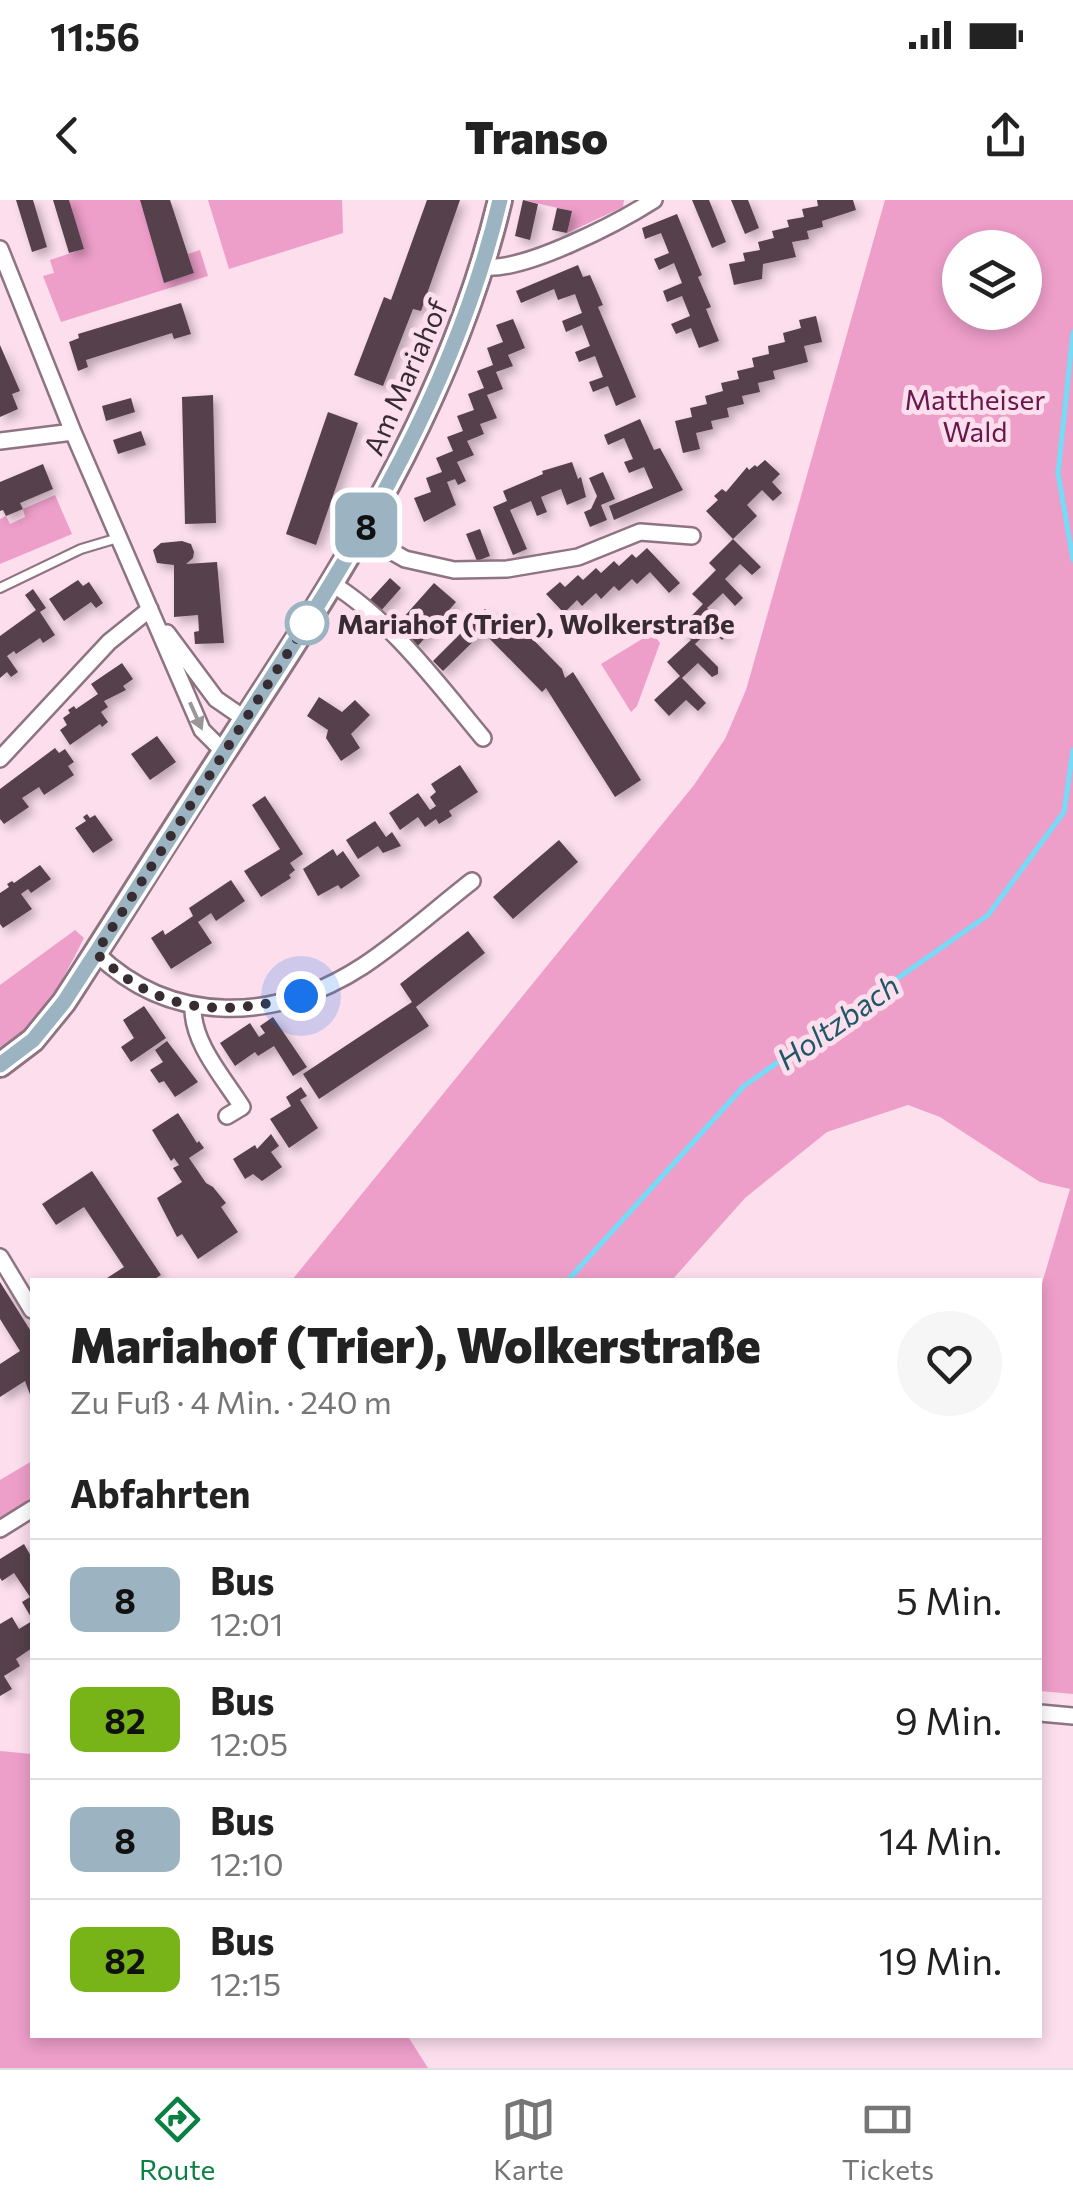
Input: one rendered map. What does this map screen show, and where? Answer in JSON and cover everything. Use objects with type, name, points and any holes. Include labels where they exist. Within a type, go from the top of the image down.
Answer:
[{"type":"street","name":"Am Mariahof","points":[[0,1065],[43,1030],[96,953],[397,472],[435,393],[483,267],[500,200]]},
{"type":"street","points":[[483,267],[509,266],[544,254],[612,224],[654,200]]},
{"type":"street","points":[[0,248],[73,432],[202,730],[224,752]]},
{"type":"street","points":[[0,441],[73,432]]},
{"type":"street","points":[[361,534],[405,558],[454,570],[507,569],[578,557],[640,532],[692,536]]},
{"type":"street","points":[[330,583],[350,595],[420,664],[484,738]]},
{"type":"street","points":[[150,609],[216,699],[245,720]]},
{"type":"street","points":[[0,759],[109,642],[150,609]]},
{"type":"street","points":[[96,953],[113,970],[192,1008],[240,1009],[301,996],[364,965],[472,881]]},
{"type":"street","points":[[192,1008],[201,1041],[242,1107],[227,1116]]},
{"type":"street","points":[[0,1257],[30,1307]]},
{"type":"street","points":[[0,1529],[30,1510]]},
{"type":"street","points":[[1042,1713],[1073,1716]]},
{"type":"lane","points":[[0,588],[81,549],[118,538]]},
{"type":"green space","points":[[69,200],[140,200],[164,282],[194,273],[188,254],[200,250],[208,276],[61,322],[43,276],[54,273],[50,260],[83,249]]},
{"type":"green space","points":[[208,200],[342,200],[343,233],[229,269]]},
{"type":"green space","points":[[523,200],[624,200],[623,207],[567,233],[571,211]]},
{"type":"green space","name":"Mattheiser Wald","points":[[885,200],[1073,200],[1073,1694],[1042,1691],[1042,1283],[1070,1189],[1040,1182],[940,1117],[908,1105],[827,1132],[745,1198],[674,1278],[294,1278],[694,785],[725,739],[746,690]]},
{"type":"green space","points":[[55,495],[72,534],[0,564],[0,519],[6,516],[10,524],[25,517],[23,509]]},
{"type":"green space","points":[[652,633],[660,643],[637,706],[631,712],[601,664]]},
{"type":"green space","points":[[75,930],[84,938],[49,1000],[27,1027],[0,1048],[0,985]]},
{"type":"green space","points":[[30,1462],[30,1500],[0,1518],[0,1480]]},
{"type":"green space","points":[[0,1751],[30,1754],[30,2038],[409,2038],[428,2068],[0,2068]]},
{"type":"building","points":[[16,200],[33,200],[47,247],[32,252]]},
{"type":"building","points":[[53,200],[69,200],[84,249],[69,253]]},
{"type":"building","points":[[140,200],[170,200],[194,273],[164,283]]},
{"type":"building","points":[[427,200],[460,200],[421,311],[413,309],[383,386],[354,375],[384,297],[391,300]]},
{"type":"building","points":[[523,200],[538,204],[530,240],[515,236]]},
{"type":"building","points":[[692,200],[709,200],[726,242],[712,248]]},
{"type":"building","points":[[731,200],[748,200],[759,228],[745,234]]},
{"type":"building","points":[[817,200],[853,200],[856,210],[822,221],[823,227],[807,231],[809,239],[792,242],[796,257],[763,264],[762,279],[734,285],[729,264],[745,261],[743,253],[760,250],[758,242],[774,238],[772,231],[789,227],[787,220],[804,217],[802,209],[818,206]]},
{"type":"building","points":[[557,208],[572,211],[567,233],[552,230]]},
{"type":"building","points":[[677,214],[702,275],[698,277],[711,307],[706,309],[719,341],[699,348],[691,328],[676,334],[671,324],[690,316],[682,296],[667,302],[663,291],[682,283],[674,263],[659,270],[654,259],[669,253],[661,233],[645,239],[642,228]]},
{"type":"building","points":[[578,265],[583,277],[590,275],[603,305],[598,307],[636,397],[616,406],[608,386],[593,392],[589,382],[603,377],[595,356],[579,362],[575,352],[590,346],[582,325],[566,332],[562,321],[582,313],[575,294],[558,300],[554,289],[521,303],[516,291]]},
{"type":"building","points":[[181,303],[191,334],[174,339],[172,333],[86,360],[88,367],[78,371],[69,342],[79,338],[78,334]]},
{"type":"building","points":[[816,316],[822,342],[804,346],[808,362],[773,371],[775,379],[758,383],[760,392],[742,396],[744,404],[727,408],[729,417],[711,421],[713,429],[696,433],[700,449],[683,453],[675,421],[692,417],[690,408],[707,404],[705,396],[723,391],[721,383],[739,379],[737,371],[754,367],[752,358],[769,354],[768,346],[785,342],[783,333],[801,328],[799,320]]},
{"type":"building","points":[[513,319],[525,348],[508,355],[513,366],[496,372],[503,389],[487,395],[497,418],[480,424],[484,434],[467,441],[474,455],[457,462],[466,481],[458,485],[455,479],[447,482],[456,505],[424,522],[414,498],[431,492],[426,478],[442,472],[436,458],[453,451],[447,437],[463,431],[457,416],[474,410],[468,394],[484,388],[477,371],[493,365],[487,348],[503,342],[496,325]]},
{"type":"building","points":[[0,345],[20,391],[12,394],[18,409],[0,417]]},
{"type":"building","points":[[213,395],[216,523],[185,524],[182,397]]},
{"type":"building","points":[[131,398],[135,412],[106,421],[102,406]]},
{"type":"building","points":[[328,412],[358,423],[316,545],[286,534]]},
{"type":"building","points":[[640,419],[654,450],[660,448],[683,490],[614,520],[609,506],[653,488],[644,467],[629,473],[624,462],[633,459],[624,438],[608,445],[604,435]]},
{"type":"building","points":[[141,431],[146,445],[118,454],[113,440]]},
{"type":"building","points":[[765,460],[780,474],[772,482],[782,493],[773,501],[762,490],[747,505],[757,516],[733,539],[706,511],[718,500],[714,496],[722,489],[726,492],[747,467],[757,467]]},
{"type":"building","points":[[572,462],[586,497],[567,505],[561,489],[541,497],[547,512],[537,516],[531,501],[510,510],[527,549],[513,555],[493,507],[507,501],[503,491],[543,474],[542,471]]},
{"type":"building","points":[[43,464],[53,489],[20,503],[23,509],[6,516],[0,511],[0,482]]},
{"type":"building","points":[[603,472],[615,499],[601,505],[607,520],[590,527],[584,512],[591,509],[597,496],[589,478]]},
{"type":"building","points":[[480,529],[490,556],[477,561],[466,534]]},
{"type":"building","points":[[733,539],[761,567],[752,575],[740,564],[725,579],[743,598],[735,606],[723,593],[707,608],[730,632],[722,640],[711,629],[695,644],[718,667],[718,674],[712,677],[698,663],[682,678],[706,703],[698,711],[686,700],[669,716],[654,700],[680,676],[667,662],[691,640],[680,628],[703,604],[692,594],[716,570],[709,563]]},
{"type":"building","points":[[161,543],[191,544],[194,552],[186,564],[217,562],[224,643],[195,644],[198,615],[174,617],[174,565],[157,563],[153,550]]},
{"type":"building","points":[[647,548],[680,583],[669,593],[650,572],[637,584],[632,579],[619,591],[614,586],[601,599],[596,593],[582,606],[577,600],[564,613],[546,594],[560,582],[565,587],[578,575],[583,580],[596,568],[601,573],[614,561],[619,566],[632,554],[636,558]]},
{"type":"building","points":[[390,578],[401,588],[379,613],[368,602]]},
{"type":"building","points":[[78,580],[83,586],[89,582],[103,603],[96,608],[91,602],[64,621],[49,599]]},
{"type":"building","points":[[434,583],[456,602],[417,647],[395,627]]},
{"type":"building","points":[[33,589],[46,608],[40,612],[55,635],[43,643],[40,638],[7,656],[18,672],[11,677],[7,672],[0,678],[0,636],[36,610],[25,595]]},
{"type":"building","points":[[485,609],[496,619],[505,611],[562,669],[565,678],[573,672],[641,780],[615,797],[546,688],[542,692],[483,632],[443,671],[433,661]]},
{"type":"building","points":[[122,663],[133,679],[123,686],[126,690],[104,701],[108,707],[101,712],[108,722],[70,745],[60,730],[67,725],[63,718],[70,713],[68,710],[98,694],[91,684]]},
{"type":"building","points":[[319,697],[342,712],[355,700],[370,715],[351,734],[360,748],[341,761],[326,738],[328,730],[307,716]]},
{"type":"building","points":[[157,736],[176,762],[150,780],[131,754]]},
{"type":"building","points":[[55,748],[59,753],[65,749],[74,762],[68,766],[74,775],[44,795],[39,787],[22,798],[29,807],[4,824],[0,819],[0,789]]},
{"type":"building","points":[[460,765],[478,792],[449,811],[452,816],[439,824],[436,819],[425,827],[418,817],[400,830],[389,813],[418,793],[430,810],[436,806],[430,797],[436,792],[431,784]]},
{"type":"building","points":[[265,796],[303,854],[290,863],[295,870],[289,875],[291,878],[261,897],[244,871],[280,849],[252,805]]},
{"type":"building","points":[[87,814],[90,818],[95,815],[113,840],[93,853],[75,828],[86,821],[83,817]]},
{"type":"building","points":[[375,821],[386,837],[392,832],[401,846],[383,853],[378,846],[358,859],[346,840]]},
{"type":"building","points":[[559,840],[578,862],[513,919],[493,897]]},
{"type":"building","points":[[333,849],[337,856],[343,851],[360,876],[341,889],[338,885],[318,896],[303,869]]},
{"type":"building","points":[[40,865],[51,879],[31,893],[28,889],[21,894],[32,909],[3,928],[0,893],[9,887],[7,884]]},
{"type":"building","points":[[231,880],[245,901],[216,921],[211,913],[198,922],[212,943],[171,969],[151,938],[163,930],[165,935],[193,916],[189,908]]},
{"type":"building","points":[[468,931],[485,953],[416,1007],[429,1026],[319,1099],[303,1074],[412,1002],[400,984]]},
{"type":"building","points":[[144,1006],[166,1038],[131,1062],[121,1047],[134,1038],[123,1020]]},
{"type":"building","points":[[273,1017],[307,1067],[293,1076],[274,1046],[258,1056],[255,1052],[235,1066],[220,1043],[250,1023],[259,1037],[265,1033],[260,1026]]},
{"type":"building","points":[[167,1041],[198,1082],[175,1097],[150,1070],[163,1062],[155,1050]]},
{"type":"building","points":[[301,1087],[307,1096],[300,1100],[318,1128],[289,1148],[270,1119],[291,1106],[286,1097]]},
{"type":"building","points":[[178,1113],[204,1148],[189,1158],[226,1203],[221,1207],[238,1232],[198,1259],[182,1234],[177,1237],[157,1198],[182,1182],[173,1168],[179,1165],[174,1158],[171,1161],[152,1130]]},
{"type":"building","points":[[271,1134],[279,1146],[271,1152],[282,1167],[262,1181],[253,1174],[245,1179],[233,1159],[255,1145],[257,1149]]},
{"type":"building","points":[[92,1171],[161,1275],[107,1278],[124,1267],[84,1207],[56,1225],[42,1204]]},
{"type":"building","points":[[0,1282],[30,1330],[30,1395],[25,1381],[0,1397],[0,1364],[20,1351],[0,1319]]},
{"type":"building","points":[[24,1544],[30,1554],[30,1597],[14,1573],[2,1581],[0,1559]]},
{"type":"building","points":[[30,1597],[30,1616],[22,1602]]},
{"type":"building","points":[[12,1617],[19,1629],[30,1622],[30,1649],[16,1659],[20,1666],[4,1676],[12,1689],[0,1696],[0,1624]]},
{"type":"waterway","name":"Holtzbach","points":[[1073,332],[1058,473],[1073,560]]},
{"type":"waterway","name":"Holtzbach","points":[[570,1278],[744,1086],[988,915],[1064,812],[1073,750]]},
{"type":"bus line","name":"8","points":[[0,1065],[24,1049],[64,1002],[378,505],[450,359],[483,267],[500,200]]},
{"type":"place","name":"Mariahof (Trier), Wolkerstraße","points":[[307,623]]},
{"type":"route","points":[[301,996],[240,1009],[192,1008],[113,970],[96,953],[307,623]]}]
